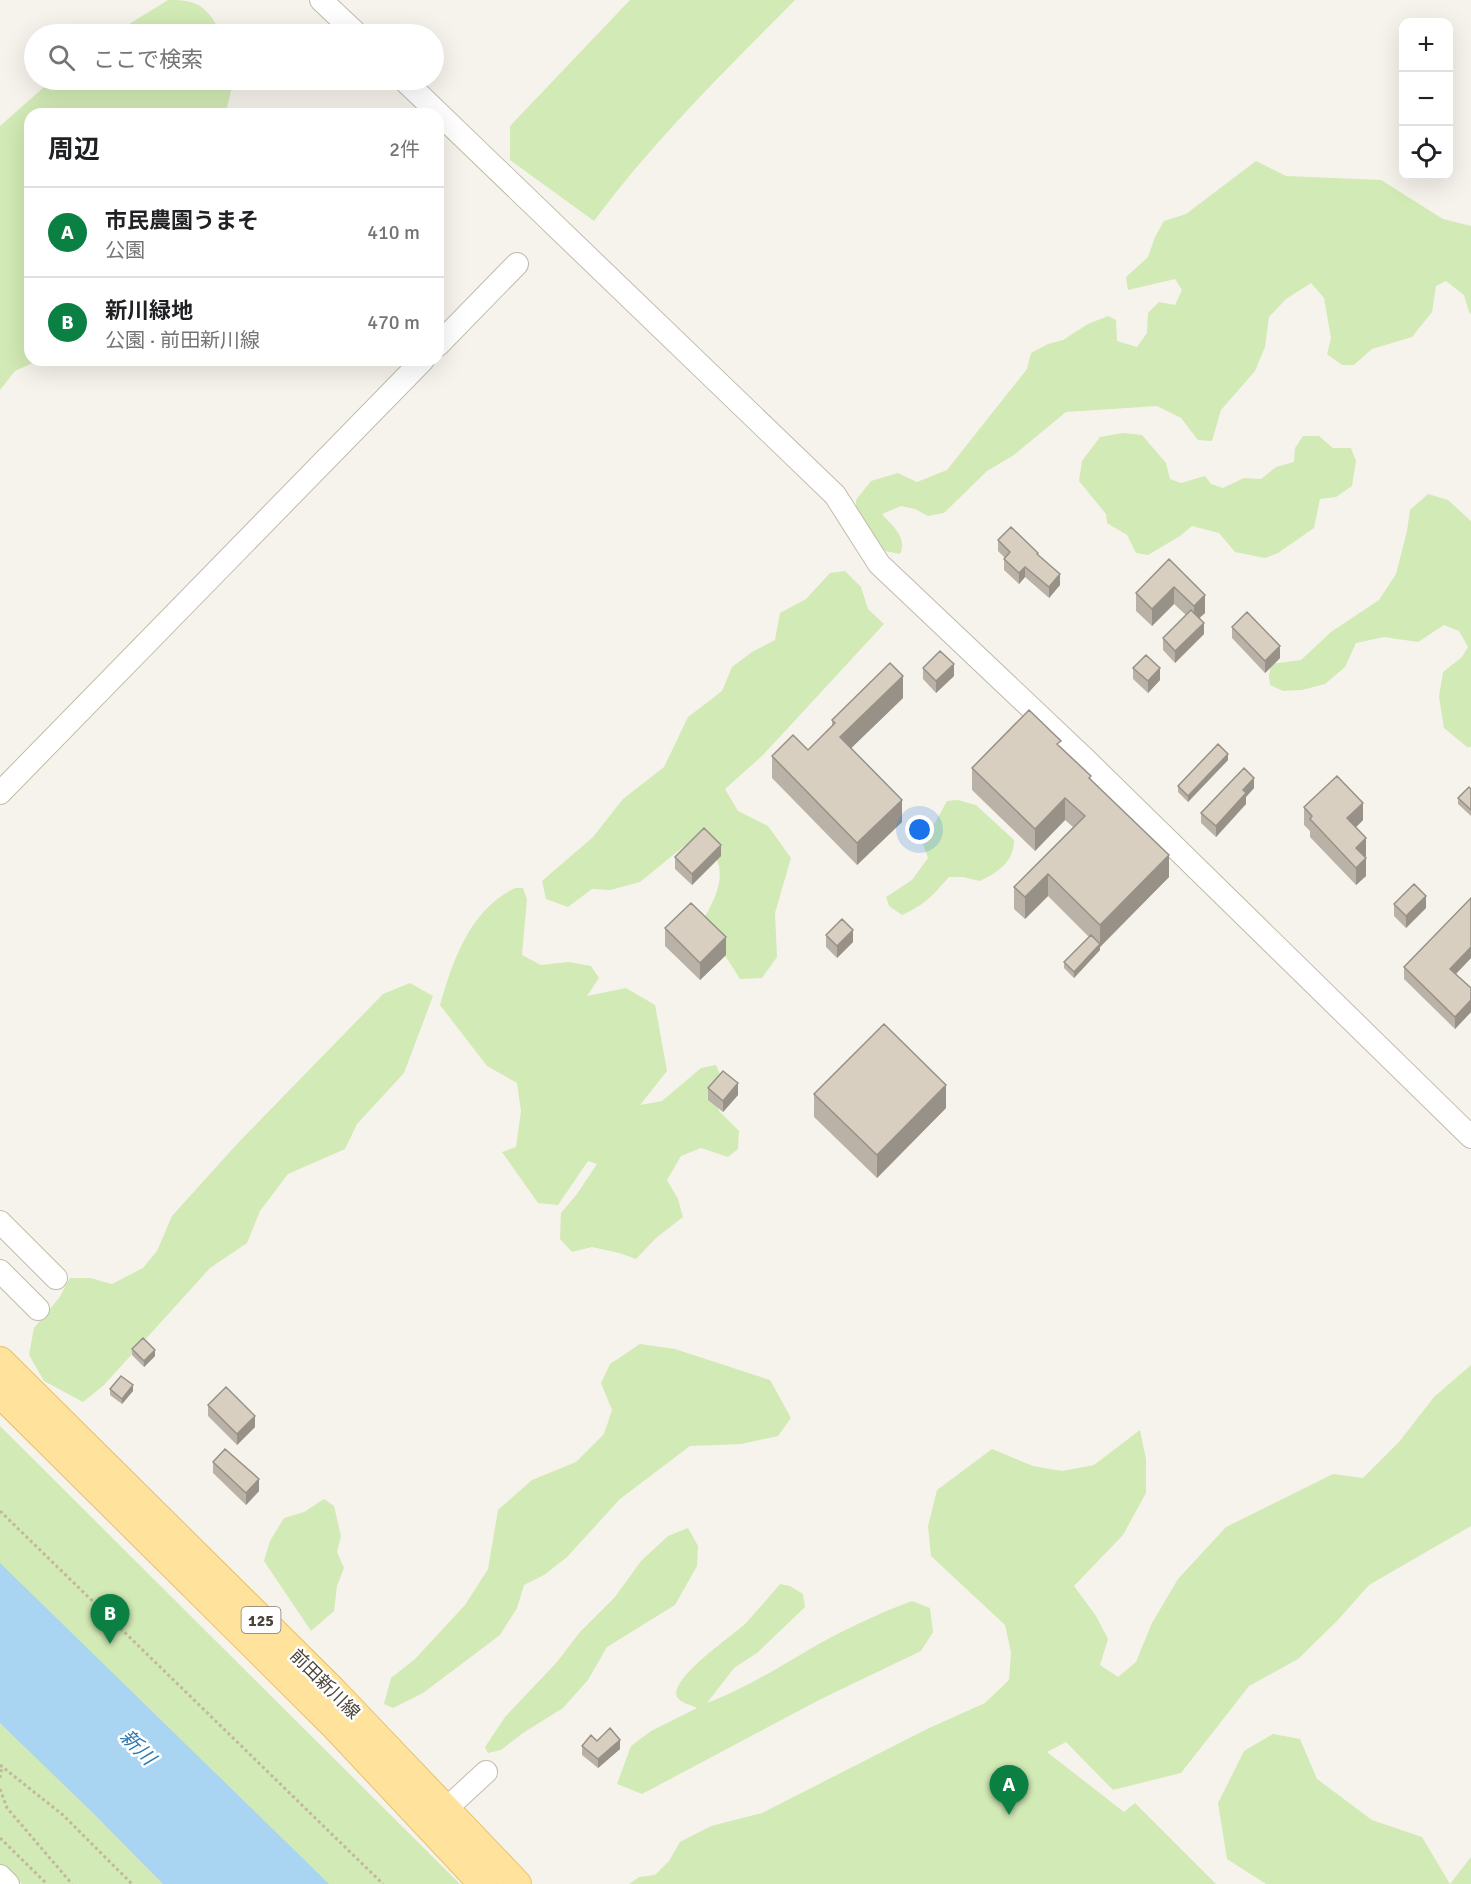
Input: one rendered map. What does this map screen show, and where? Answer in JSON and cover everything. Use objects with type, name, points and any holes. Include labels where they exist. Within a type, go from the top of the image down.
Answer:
[{"type":"main road","name":"前田新川線","points":[[0,1361],[332,1690],[516,1884]]},
{"type":"main road","name":"前田新川線","points":[[0,1393],[333,1724],[483,1884]]},
{"type":"street","points":[[321,0],[346,24]]},
{"type":"street","points":[[414,90],[433,108]]},
{"type":"street","points":[[444,119],[835,495],[879,564],[1086,760],[1471,1137]]},
{"type":"street","points":[[444,339],[517,264]]},
{"type":"street","points":[[0,793],[417,366]]},
{"type":"street","points":[[0,1222],[56,1278]]},
{"type":"street","points":[[0,1271],[38,1309]]},
{"type":"street","points":[[446,1809],[486,1772]]},
{"type":"street","points":[[0,1876],[8,1884]]},
{"type":"path","points":[[0,1510],[383,1884]]},
{"type":"path","points":[[0,1778],[1,1766]]},
{"type":"path","points":[[1,1766],[63,1815],[132,1884]]},
{"type":"path","points":[[0,1789],[7,1808],[72,1884]]},
{"type":"path","points":[[0,1838],[46,1884]]},
{"type":"green space","points":[[168,0],[179,0],[201,7],[207,11],[216,24],[129,24]]},
{"type":"green space","points":[[630,0],[795,0],[665,135],[594,221],[510,160],[510,126]]},
{"type":"green space","points":[[41,90],[231,90],[227,108],[24,108],[24,366],[26,366],[15,371],[0,390],[0,126]]},
{"type":"green space","points":[[1256,161],[1286,176],[1381,180],[1443,219],[1471,226],[1471,314],[1464,295],[1446,281],[1436,286],[1432,312],[1412,337],[1372,349],[1354,365],[1342,365],[1327,354],[1331,338],[1324,298],[1311,283],[1286,299],[1269,317],[1265,347],[1255,371],[1221,410],[1212,441],[1198,440],[1181,418],[1157,406],[1066,412],[1014,455],[987,471],[944,513],[928,516],[915,509],[901,506],[882,514],[898,532],[902,542],[900,554],[885,551],[875,541],[856,513],[856,500],[871,481],[898,473],[917,482],[947,470],[1027,369],[1031,353],[1048,344],[1063,340],[1088,324],[1108,316],[1116,320],[1117,341],[1137,347],[1147,333],[1148,313],[1159,302],[1175,305],[1182,290],[1175,279],[1128,290],[1126,277],[1148,257],[1164,221],[1186,214]]},
{"type":"green space","points":[[1123,433],[1142,435],[1166,463],[1170,479],[1181,483],[1205,476],[1211,484],[1223,488],[1244,478],[1261,479],[1276,467],[1294,462],[1295,448],[1303,436],[1319,436],[1333,448],[1351,448],[1356,461],[1352,486],[1336,497],[1320,499],[1314,528],[1278,553],[1265,558],[1235,552],[1219,533],[1192,526],[1148,555],[1136,553],[1127,535],[1107,523],[1106,514],[1079,481],[1082,461],[1100,437]]},
{"type":"green space","points":[[1428,494],[1448,500],[1471,521],[1471,747],[1467,747],[1444,728],[1439,697],[1443,672],[1462,657],[1468,647],[1459,631],[1444,625],[1418,642],[1384,637],[1356,643],[1345,667],[1325,684],[1302,690],[1283,691],[1270,685],[1271,664],[1301,660],[1331,632],[1379,600],[1396,574],[1410,510]]},
{"type":"green space","points":[[845,571],[861,587],[868,609],[884,624],[762,756],[725,789],[738,811],[768,826],[791,858],[775,913],[777,957],[762,978],[740,979],[710,932],[704,918],[718,889],[720,873],[715,855],[700,839],[683,847],[640,882],[610,890],[592,889],[568,907],[546,899],[542,881],[593,837],[623,799],[664,767],[688,717],[722,691],[732,667],[752,652],[775,640],[780,613],[806,599],[830,573]]},
{"type":"green space","points":[[958,800],[976,805],[1014,840],[1011,854],[999,870],[980,881],[949,877],[928,899],[902,915],[889,906],[886,897],[912,880],[928,858],[923,844],[947,801]]},
{"type":"green space","points":[[515,888],[523,888],[527,899],[522,955],[541,965],[568,962],[591,966],[599,978],[587,996],[626,988],[655,1005],[667,1071],[640,1105],[662,1101],[701,1068],[716,1065],[721,1077],[709,1090],[719,1111],[739,1131],[738,1149],[728,1157],[701,1148],[681,1156],[667,1180],[678,1199],[683,1217],[656,1238],[636,1259],[592,1247],[572,1252],[560,1239],[561,1213],[597,1164],[588,1161],[558,1205],[538,1203],[502,1152],[516,1147],[521,1111],[517,1083],[487,1066],[440,1005],[458,954],[475,923],[499,897]]},
{"type":"green space","points":[[410,983],[433,996],[404,1073],[357,1124],[345,1149],[288,1174],[260,1211],[247,1243],[210,1268],[104,1385],[83,1402],[44,1381],[29,1355],[34,1328],[59,1298],[70,1278],[90,1278],[112,1284],[143,1268],[157,1251],[172,1216],[237,1144],[383,994]]},
{"type":"green space","points":[[640,1344],[675,1349],[770,1380],[791,1418],[778,1436],[741,1444],[690,1446],[620,1499],[567,1557],[544,1575],[524,1585],[517,1608],[500,1635],[423,1693],[393,1708],[384,1704],[391,1678],[415,1659],[465,1605],[488,1569],[498,1510],[532,1480],[576,1462],[604,1434],[612,1410],[601,1383],[610,1364]]},
{"type":"green space","points":[[1471,1365],[1471,1526],[1369,1585],[1337,1621],[1298,1659],[1249,1686],[1181,1773],[1113,1790],[1066,1742],[1047,1752],[1124,1812],[1135,1803],[1216,1884],[629,1884],[639,1877],[655,1875],[669,1861],[680,1842],[711,1826],[762,1813],[927,1729],[985,1703],[1009,1680],[1011,1652],[1005,1625],[931,1556],[928,1526],[937,1490],[992,1449],[1033,1466],[1062,1471],[1094,1465],[1140,1430],[1146,1459],[1146,1493],[1123,1535],[1074,1586],[1096,1616],[1108,1639],[1100,1665],[1118,1677],[1136,1662],[1152,1623],[1178,1579],[1226,1527],[1333,1474],[1363,1478],[1399,1442],[1434,1397]]},
{"type":"green space","points":[[0,1426],[460,1884],[22,1884],[0,1863]]},
{"type":"green space","points":[[324,1499],[334,1506],[341,1536],[337,1552],[344,1568],[337,1586],[334,1611],[311,1631],[264,1561],[270,1541],[284,1518],[304,1512]]},
{"type":"green space","points":[[688,1528],[698,1546],[697,1566],[675,1605],[607,1647],[588,1680],[563,1708],[501,1750],[488,1753],[485,1747],[505,1717],[557,1662],[580,1632],[615,1597],[641,1561],[668,1536]]},
{"type":"green space","points":[[780,1584],[790,1586],[803,1594],[805,1607],[757,1653],[734,1668],[707,1703],[747,1685],[848,1629],[912,1601],[930,1608],[933,1632],[921,1651],[821,1699],[642,1794],[617,1784],[631,1746],[651,1731],[697,1708],[677,1697],[677,1689],[683,1679],[704,1657],[746,1623]]},
{"type":"green space","points":[[1273,1734],[1300,1739],[1317,1779],[1372,1820],[1422,1837],[1450,1884],[1266,1884],[1227,1859],[1218,1803],[1244,1751]]},
{"type":"green space","points":[[1471,1857],[1471,1884],[1450,1884]]},
{"type":"water","name":"新川","points":[[0,1563],[329,1884],[163,1884],[0,1723]]},
{"type":"building","points":[[1011,527],[1060,574],[1049,587],[1025,567],[1019,573],[1004,559],[1010,552],[998,540]]},
{"type":"building","points":[[1169,559],[1205,595],[1194,606],[1174,587],[1152,609],[1136,593]]},
{"type":"building","points":[[1191,610],[1204,623],[1175,651],[1163,638]]},
{"type":"building","points":[[1247,612],[1280,646],[1265,661],[1232,627]]},
{"type":"building","points":[[940,651],[954,664],[936,681],[923,668]]},
{"type":"building","points":[[1146,655],[1160,668],[1148,681],[1133,668]]},
{"type":"building","points":[[890,663],[903,676],[840,737],[902,800],[857,843],[772,756],[793,735],[808,750],[835,723],[832,720]]},
{"type":"building","points":[[1029,710],[1061,741],[1057,744],[1091,776],[1089,778],[1169,855],[1100,925],[1048,874],[1025,897],[1014,887],[1085,816],[1065,798],[1035,829],[972,768]]},
{"type":"building","points":[[1218,744],[1228,754],[1188,796],[1178,786]]},
{"type":"building","points":[[1244,768],[1254,778],[1243,790],[1246,793],[1216,826],[1201,813]]},
{"type":"building","points":[[1337,776],[1363,803],[1347,818],[1366,838],[1356,848],[1366,858],[1356,868],[1310,819],[1312,816],[1304,807]]},
{"type":"building","points":[[1469,787],[1471,789],[1471,810],[1458,798]]},
{"type":"building","points":[[704,828],[721,845],[692,874],[675,857]]},
{"type":"building","points":[[1414,884],[1426,896],[1406,916],[1394,904]]},
{"type":"building","points":[[1471,898],[1471,947],[1450,969],[1471,988],[1471,1000],[1455,1017],[1404,967]]},
{"type":"building","points":[[691,903],[726,937],[700,963],[665,928]]},
{"type":"building","points":[[842,919],[853,930],[837,946],[826,935]]},
{"type":"building","points":[[1091,935],[1100,944],[1074,972],[1064,962]]},
{"type":"building","points":[[884,1024],[946,1085],[877,1155],[814,1094]]},
{"type":"building","points":[[723,1071],[738,1083],[723,1101],[708,1088]]},
{"type":"building","points":[[143,1338],[155,1350],[144,1361],[132,1349]]},
{"type":"building","points":[[121,1376],[133,1385],[122,1399],[110,1389]]},
{"type":"building","points":[[226,1387],[255,1416],[237,1434],[208,1405]]},
{"type":"building","points":[[225,1449],[259,1479],[246,1493],[213,1462]]},
{"type":"building","points":[[610,1728],[620,1740],[598,1759],[582,1746],[591,1735],[597,1741]]},
{"type":"place","name":"新川緑地","points":[[110,1644]]},
{"type":"place","name":"市民農園うまそ","points":[[1009,1815]]}]
